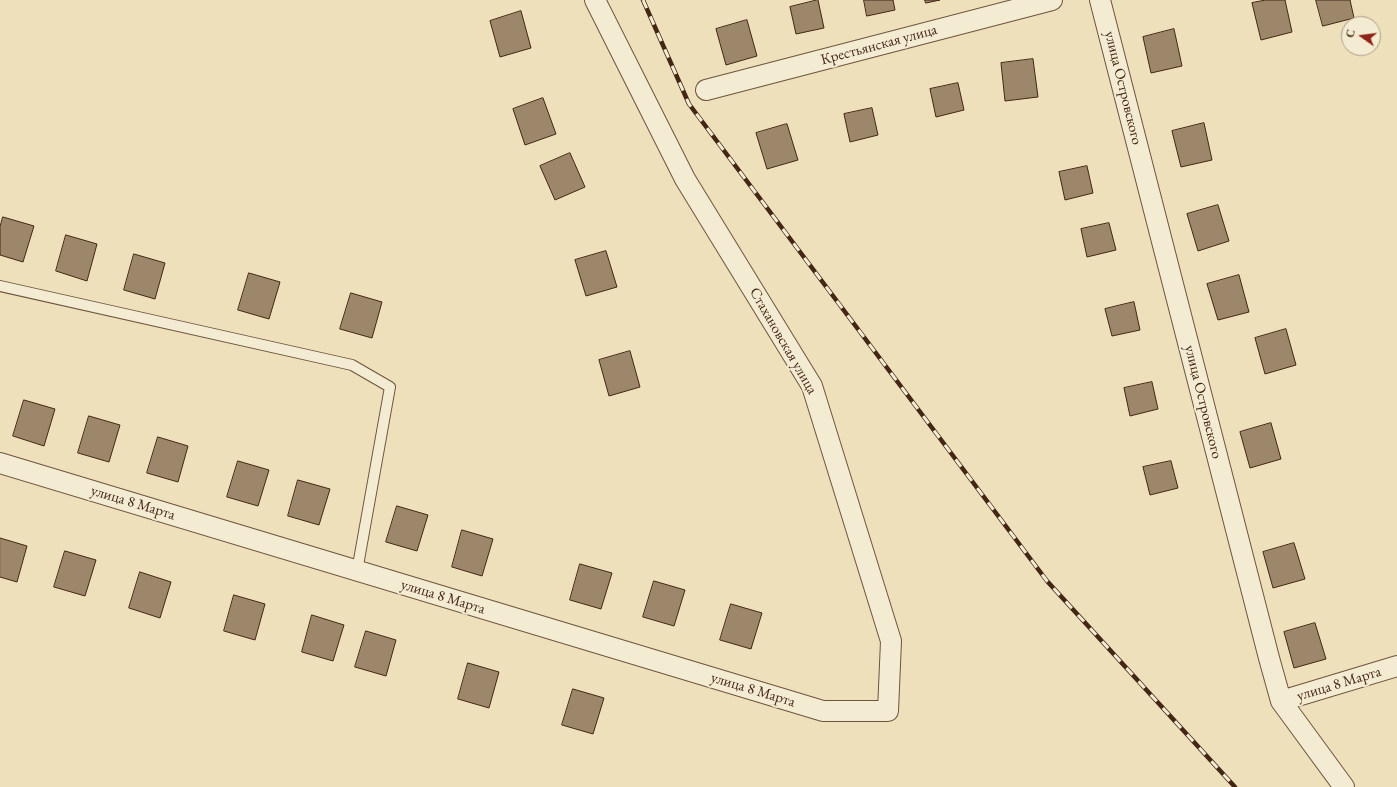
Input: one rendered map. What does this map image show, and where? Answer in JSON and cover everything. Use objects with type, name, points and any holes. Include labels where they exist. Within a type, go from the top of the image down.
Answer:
[{"type":"street","name":"Стахановская улица","points":[[595,0],[684,179],[812,386],[892,641],[888,711]]},
{"type":"street","name":"Крестьянская улица","points":[[706,90],[1052,0]]},
{"type":"street","name":"улица Островского","points":[[1100,0],[1281,701],[1344,787]]},
{"type":"street","name":"улица 8 Марта","points":[[0,462],[823,711],[888,711]]},
{"type":"street","name":"улица 8 Марта","points":[[1281,701],[1397,666]]},
{"type":"lane","points":[[0,286],[352,365],[390,387],[357,571]]},
{"type":"building","points":[[818,0],[824,28],[796,34],[790,7]]},
{"type":"building","points":[[864,0],[893,0],[895,10],[867,16]]},
{"type":"building","points":[[925,0],[940,0],[926,3]]},
{"type":"building","points":[[1266,0],[1285,0],[1292,32],[1261,40],[1252,3]]},
{"type":"building","points":[[1316,0],[1350,0],[1354,16],[1341,16],[1341,21],[1323,26]]},
{"type":"building","points":[[521,11],[531,48],[500,57],[490,21]]},
{"type":"building","points":[[747,20],[757,56],[726,65],[716,29]]},
{"type":"building","points":[[1174,29],[1182,66],[1151,73],[1143,37]]},
{"type":"building","points":[[1033,59],[1038,97],[1005,101],[1001,63]]},
{"type":"building","points":[[958,83],[964,110],[936,117],[930,89]]},
{"type":"building","points":[[543,98],[556,134],[525,145],[513,109]]},
{"type":"building","points":[[872,108],[878,135],[850,142],[844,114]]},
{"type":"building","points":[[1204,123],[1212,160],[1181,167],[1172,131]]},
{"type":"building","points":[[787,124],[798,160],[767,169],[756,133]]},
{"type":"building","points":[[570,153],[585,187],[555,200],[540,166]]},
{"type":"building","points":[[1087,166],[1093,193],[1065,200],[1059,172]]},
{"type":"building","points":[[1218,205],[1229,241],[1198,251],[1187,214]]},
{"type":"building","points":[[3,217],[34,226],[23,262],[0,255],[0,227]]},
{"type":"building","points":[[1109,223],[1116,250],[1087,257],[1081,229]]},
{"type":"building","points":[[66,235],[97,244],[87,281],[56,271]]},
{"type":"building","points":[[606,251],[617,287],[586,296],[575,260]]},
{"type":"building","points":[[134,254],[165,263],[155,299],[124,290]]},
{"type":"building","points":[[249,273],[280,282],[269,319],[238,310]]},
{"type":"building","points":[[1239,275],[1249,312],[1218,320],[1207,284]]},
{"type":"building","points":[[351,293],[382,302],[372,338],[340,329]]},
{"type":"building","points":[[1134,302],[1140,330],[1112,336],[1105,309]]},
{"type":"building","points":[[1286,329],[1296,365],[1265,374],[1255,338]]},
{"type":"building","points":[[630,351],[640,387],[609,396],[599,360]]},
{"type":"building","points":[[1152,382],[1158,409],[1130,416],[1124,388]]},
{"type":"building","points":[[24,400],[55,409],[44,446],[13,436]]},
{"type":"building","points":[[89,416],[120,425],[109,462],[78,453]]},
{"type":"building","points":[[1271,423],[1281,459],[1250,468],[1240,432]]},
{"type":"building","points":[[158,437],[188,446],[178,482],[147,473]]},
{"type":"building","points":[[238,461],[269,470],[258,506],[227,497]]},
{"type":"building","points":[[1171,461],[1178,488],[1150,495],[1143,467]]},
{"type":"building","points":[[298,480],[330,489],[319,525],[288,516]]},
{"type":"building","points":[[397,506],[428,515],[417,551],[386,542]]},
{"type":"building","points":[[462,530],[493,539],[482,576],[452,567]]},
{"type":"building","points":[[0,538],[27,546],[17,582],[0,577]]},
{"type":"building","points":[[1294,543],[1305,579],[1273,588],[1263,552]]},
{"type":"building","points":[[65,551],[96,560],[85,596],[54,587]]},
{"type":"building","points":[[580,564],[612,573],[601,609],[570,600]]},
{"type":"building","points":[[140,572],[171,582],[160,618],[129,608]]},
{"type":"building","points":[[654,581],[685,590],[674,626],[643,617]]},
{"type":"building","points":[[234,595],[265,604],[255,640],[224,631]]},
{"type":"building","points":[[731,604],[762,613],[751,649],[720,640]]},
{"type":"building","points":[[312,615],[344,625],[333,661],[302,652]]},
{"type":"building","points":[[1315,623],[1326,659],[1294,668],[1284,632]]},
{"type":"building","points":[[366,631],[396,640],[386,676],[355,667]]},
{"type":"building","points":[[468,663],[499,672],[489,708],[458,699]]},
{"type":"building","points":[[573,689],[604,698],[593,734],[562,725]]},
{"type":"railway","points":[[643,0],[689,104],[1047,581],[1235,787]]}]
